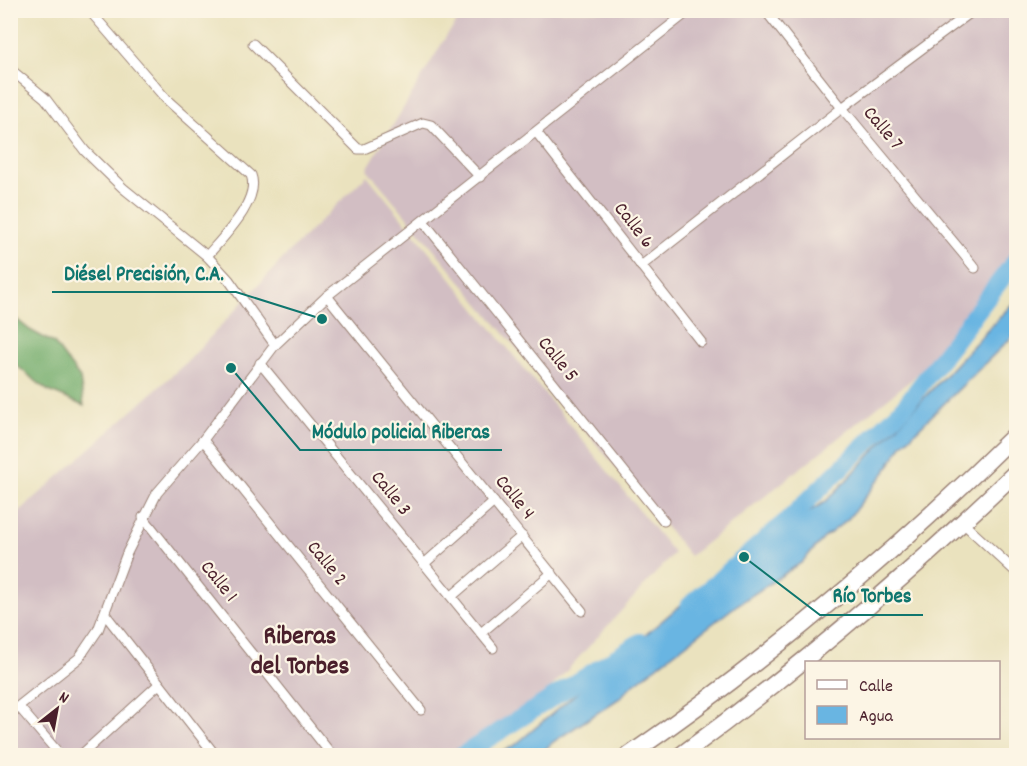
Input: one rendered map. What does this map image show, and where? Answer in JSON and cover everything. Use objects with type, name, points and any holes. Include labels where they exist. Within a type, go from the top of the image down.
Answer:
[{"type":"highway","points":[[628,756],[708,700],[796,632],[917,528],[1017,434]]},
{"type":"highway","points":[[680,756],[850,623],[1017,472]]},
{"type":"street","points":[[89,10],[166,99],[250,175],[255,184],[239,217],[207,256]]},
{"type":"street","points":[[61,756],[15,710],[79,658],[98,630],[142,517],[163,484],[203,440],[275,345],[327,296],[537,133],[610,71],[690,10]]},
{"type":"street","name":"Calle 7","points":[[765,10],[842,108],[975,268]]},
{"type":"street","points":[[641,266],[842,108],[974,10]]},
{"type":"street","points":[[253,44],[358,149],[364,149],[423,123],[431,124],[480,177]]},
{"type":"street","points":[[10,69],[45,98],[85,151],[123,188],[207,256],[229,280],[275,345]]},
{"type":"street","name":"Calle 6","points":[[537,133],[701,342]]},
{"type":"street","name":"Calle 5","points":[[423,221],[663,521]]},
{"type":"street","name":"Calle 4","points":[[327,296],[582,611]]},
{"type":"street","name":"Calle 3","points":[[260,363],[493,648]]},
{"type":"street","name":"Calle 2","points":[[203,440],[421,710]]},
{"type":"street","points":[[424,564],[494,502]]},
{"type":"street","name":"Calle 1","points":[[142,517],[332,755]]},
{"type":"street","points":[[963,523],[1017,572]]},
{"type":"street","points":[[452,596],[522,536]]},
{"type":"street","points":[[481,633],[552,573]]},
{"type":"street","points":[[105,614],[216,756]]},
{"type":"street","points":[[80,756],[159,684]]},
{"type":"shaded area","points":[[466,11],[1016,11],[1016,272],[977,316],[911,380],[690,556],[367,169],[447,35]]},
{"type":"shaded area","points":[[367,175],[674,553],[510,733],[465,755],[11,755],[10,520],[189,360],[293,248]]},
{"type":"green space","points":[[10,314],[30,330],[54,343],[80,378],[84,406],[47,390],[11,361]]},
{"type":"water","points":[[1016,300],[1016,333],[902,445],[885,472],[848,519],[824,538],[801,563],[737,605],[630,687],[620,698],[553,742],[539,755],[452,755],[463,750],[502,752],[515,745],[677,608],[734,575],[780,529],[825,502]]},
{"type":"waterway","points":[[689,606],[791,517],[904,407],[1016,260]]},
{"type":"waterway","points":[[461,756],[640,642]]},
{"type":"place","name":"Diésel Precisión, C.A.","points":[[322,319]]},
{"type":"place","name":"Módulo policial Riberas","points":[[231,368]]},
{"type":"place","name":"Río Torbes","points":[[744,557]]},
{"type":"district","name":"Riberas del Torbes","points":[[300,652]]}]
